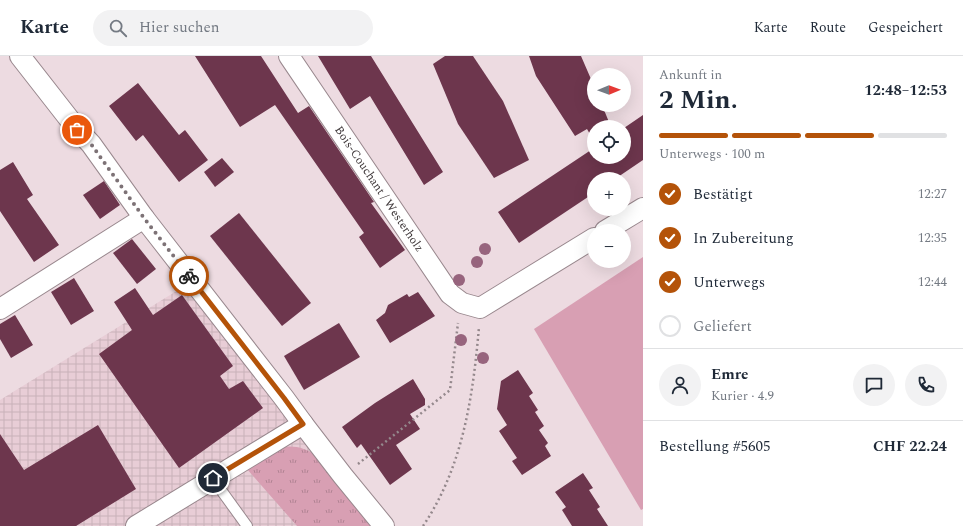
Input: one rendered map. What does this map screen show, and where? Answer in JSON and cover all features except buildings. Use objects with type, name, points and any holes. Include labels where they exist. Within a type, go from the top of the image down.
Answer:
[{"type":"street","points":[[20,56],[77,130],[91,144],[144,218],[343,476],[384,526]]},
{"type":"street","name":"Bois-Couchant / Westerholz","points":[[289,56],[450,294],[471,306]]},
{"type":"street","points":[[617,224],[643,208]]},
{"type":"street","points":[[0,309],[144,218]]},
{"type":"street","points":[[471,306],[587,242]]},
{"type":"street","points":[[136,526],[303,424]]},
{"type":"lane","points":[[213,478],[247,526]]},
{"type":"path","points":[[343,476],[450,390],[471,306]]},
{"type":"path","points":[[423,526],[440,498],[447,482],[455,463],[463,434],[472,391],[471,306]]},
{"type":"shaded area","points":[[183,287],[385,526],[0,526],[0,400]]},
{"type":"green space","points":[[643,257],[643,509],[641,510],[534,329],[626,268],[631,268],[631,265]]},
{"type":"green space","points":[[291,446],[300,448],[317,456],[371,526],[297,526],[246,468],[282,447]]},
{"type":"way so far","points":[[77,130],[91,144],[144,218],[189,276]]},
{"type":"route","points":[[189,276],[303,424],[213,478]]}]
